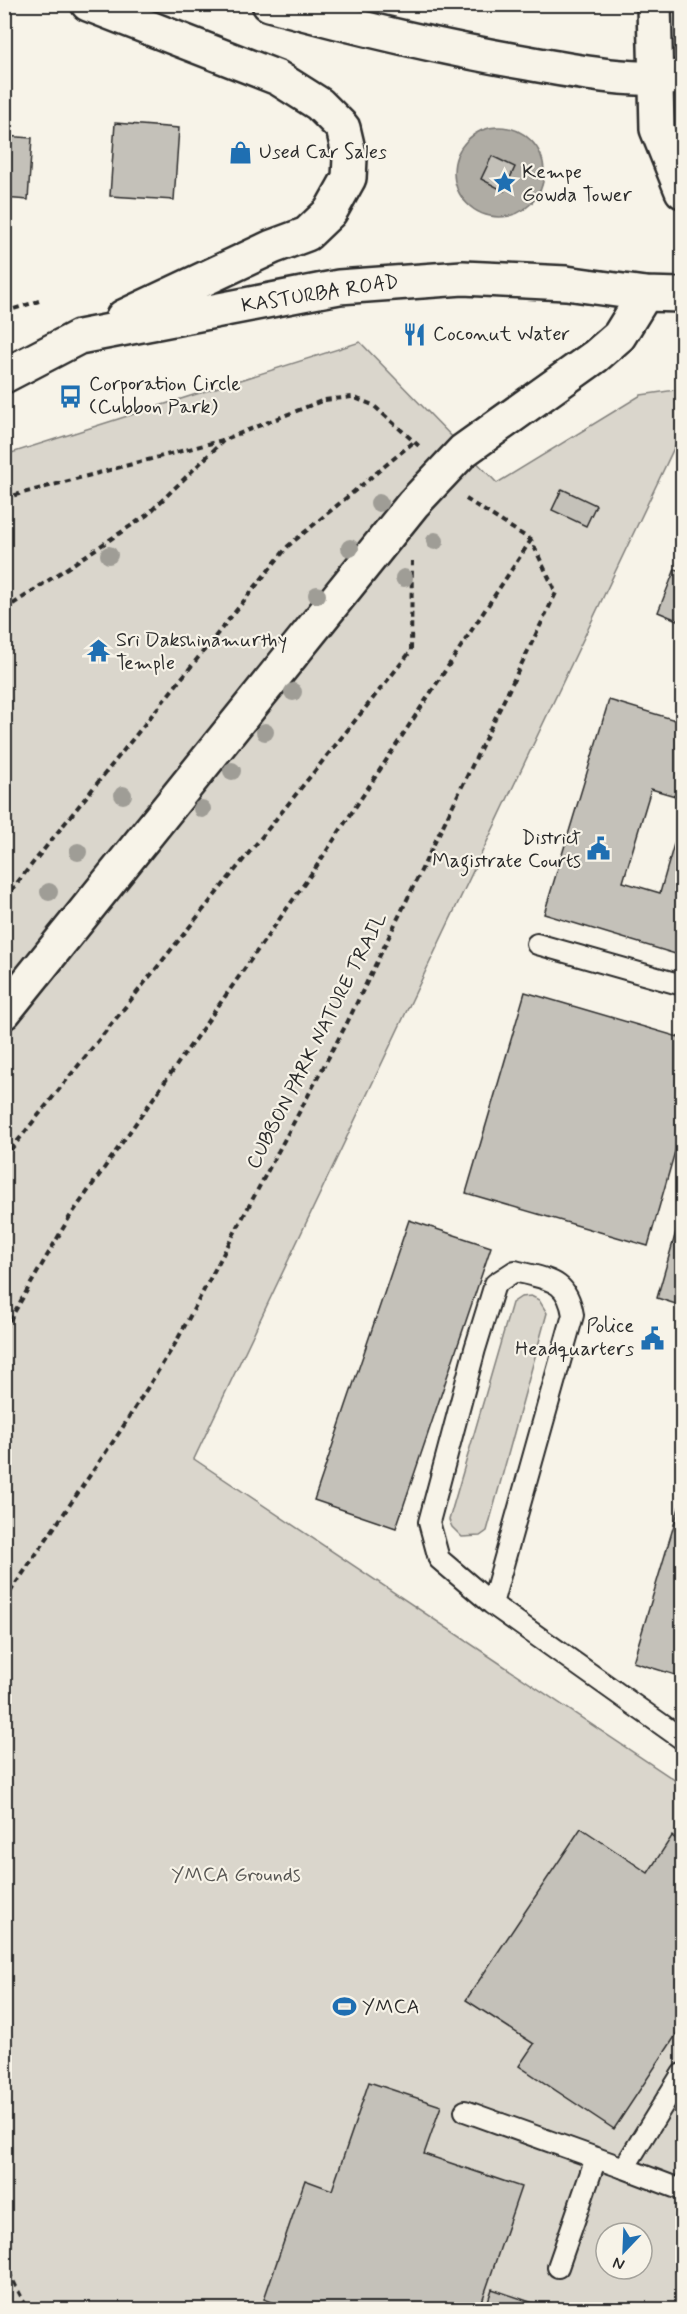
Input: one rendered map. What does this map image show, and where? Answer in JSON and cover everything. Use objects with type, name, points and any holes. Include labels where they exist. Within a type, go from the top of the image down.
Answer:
[{"type":"main road","points":[[79,337],[272,247],[308,234],[330,212],[340,195],[349,178],[350,158],[343,128],[319,104],[278,78],[88,4]]},
{"type":"main road","points":[[318,16],[352,4]]},
{"type":"main road","points":[[654,4],[669,78],[657,129],[682,191]]},
{"type":"main road","points":[[278,6],[459,51],[589,74],[669,78]]},
{"type":"main road","name":"KASTURBA ROAD","points":[[4,376],[79,337],[375,283],[463,278],[566,283],[645,294],[682,295]]},
{"type":"main road","points":[[4,1012],[413,504],[462,451],[596,356],[619,336],[645,294]]},
{"type":"lane","points":[[537,944],[682,986]]},
{"type":"lane","points":[[492,1604],[573,1315],[570,1297],[555,1282],[515,1271],[495,1284],[475,1349],[429,1522],[439,1558],[492,1604],[682,1739]]},
{"type":"lane","points":[[624,2168],[682,2074]]},
{"type":"lane","points":[[465,2110],[682,2190]]},
{"type":"lane","points":[[558,2267],[596,2158]]},
{"type":"path","points":[[4,312],[39,301]]},
{"type":"path","points":[[4,498],[223,440],[324,400],[352,397],[373,405],[415,441],[288,546],[4,899]]},
{"type":"path","points":[[4,610],[147,514],[223,440]]},
{"type":"path","points":[[4,1330],[69,1218],[314,870],[531,540],[465,498]]},
{"type":"path","name":"CUBBON PARK NATURE TRAIL","points":[[4,1601],[121,1430],[174,1344],[347,1023],[556,593],[531,540]]},
{"type":"path","points":[[4,1158],[411,651],[412,556]]},
{"type":"path","points":[[4,2263],[28,2310]]},
{"type":"green space","name":"YMCA Grounds","points":[[360,342],[497,483],[641,395],[682,389],[682,431],[194,1459],[682,1785],[682,2309],[5,2309],[5,455]]},
{"type":"green space","points":[[531,1296],[539,1300],[547,1313],[487,1531],[480,1536],[462,1537],[452,1527],[449,1520],[512,1303],[521,1297]]},
{"type":"shaded area","points":[[499,127],[516,130],[531,140],[541,155],[544,172],[541,189],[531,204],[516,214],[499,217],[482,214],[467,204],[457,189],[454,172],[457,155],[467,140],[482,130]]},
{"type":"building","points":[[115,123],[179,128],[174,200],[110,196]]},
{"type":"building","points":[[4,136],[32,138],[28,200],[4,198]]},
{"type":"building","points":[[492,156],[515,167],[504,191],[481,179]]},
{"type":"building","points":[[562,489],[596,505],[586,526],[552,510]]},
{"type":"building","points":[[675,569],[682,572],[682,622],[658,612]]},
{"type":"building","name":"District Magistrate Courts","points":[[609,700],[682,722],[682,798],[651,789],[623,882],[660,893],[682,816],[682,956],[544,914]]},
{"type":"building","points":[[525,992],[682,1038],[682,1127],[648,1246],[466,1193]]},
{"type":"building","points":[[682,1211],[682,1306],[657,1298]]},
{"type":"building","points":[[409,1220],[491,1247],[396,1528],[314,1500]]},
{"type":"building","points":[[682,1498],[682,1677],[633,1662]]},
{"type":"building","points":[[581,1828],[648,1873],[672,1836],[682,1844],[682,2026],[614,2129],[519,2066],[534,2044],[466,2000]]},
{"type":"building","points":[[369,2082],[441,2106],[424,2154],[521,2187],[479,2310],[293,2310],[264,2299],[305,2180],[332,2190]]},
{"type":"building","points":[[492,2289],[554,2310],[485,2310]]},
{"type":"place","name":"Used Car Sales","points":[[241,152]]},
{"type":"place","name":"Kempe Gowda Tower","points":[[504,183]]},
{"type":"place","name":"Coconut Water","points":[[415,334]]},
{"type":"place","name":"Corporation Circle (Cubbon Park)","points":[[71,396]]},
{"type":"place","name":"Sri Dakshinamurthy Temple","points":[[98,651]]},
{"type":"place","name":"District Magistrate Courts","points":[[599,849]]},
{"type":"place","name":"Police Headquarters","points":[[652,1338]]},
{"type":"place","name":"YMCA","points":[[344,2007]]}]
